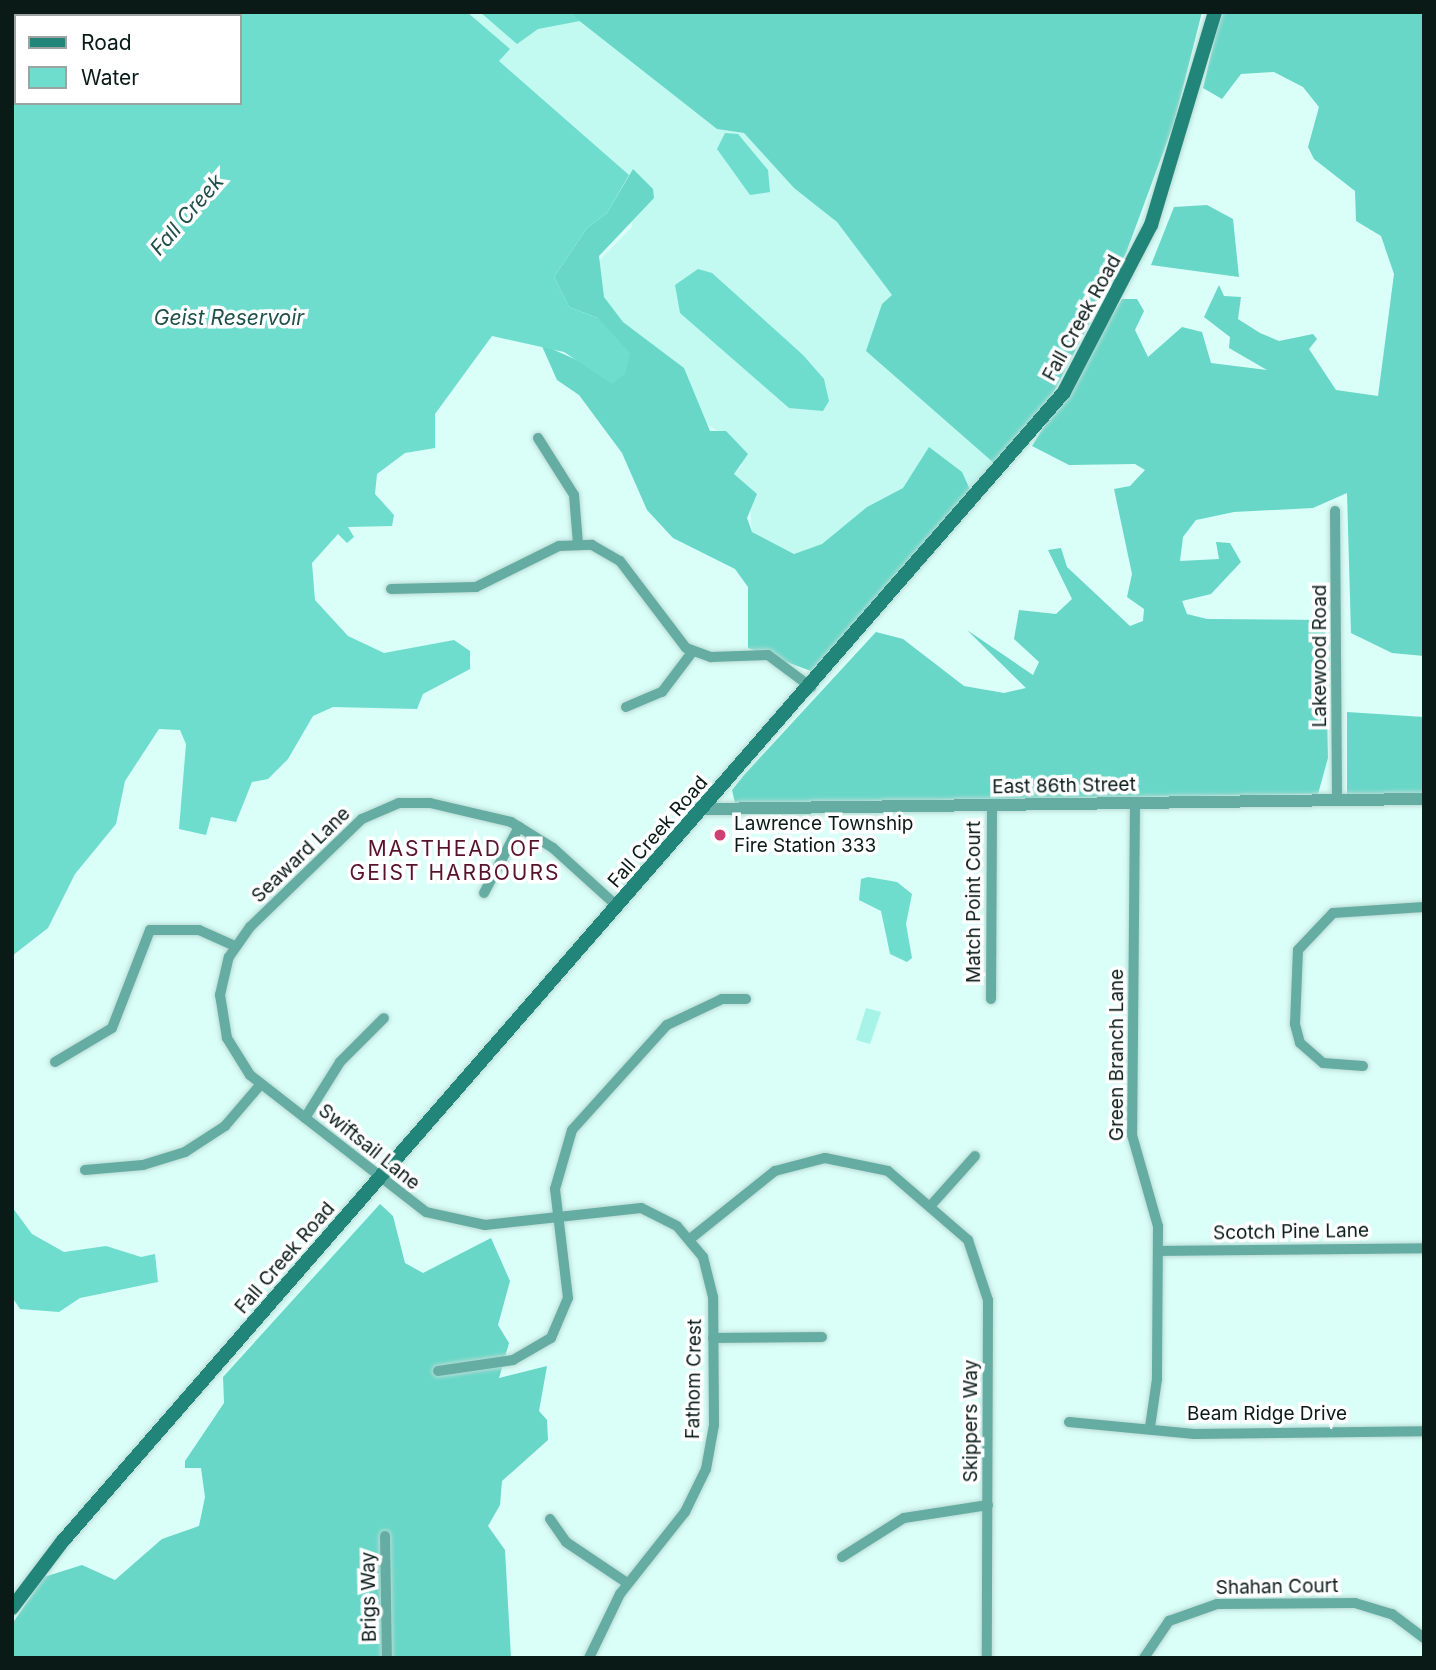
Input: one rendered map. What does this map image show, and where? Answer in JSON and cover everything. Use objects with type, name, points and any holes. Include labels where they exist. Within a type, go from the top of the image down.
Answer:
[{"type":"main road","name":"Fall Creek Road","points":[[12,1608],[62,1542],[1011,457],[1089,352],[1162,198],[1215,12]]},
{"type":"street","points":[[538,439],[574,495],[578,544]]},
{"type":"street","name":"Lakewood Road","points":[[1335,511],[1337,801]]},
{"type":"street","points":[[391,589],[476,587],[548,550],[578,544],[620,561],[667,631],[693,652],[768,655],[811,687]]},
{"type":"street","points":[[626,707],[662,692],[693,652]]},
{"type":"street","name":"East 86th Street","points":[[704,809],[1424,799]]},
{"type":"street","name":"Seaward Lane","points":[[235,946],[356,825],[386,806],[421,802],[519,827],[553,848],[618,907]]},
{"type":"street","name":"Green Branch Lane","points":[[1135,804],[1132,1135],[1156,1211],[1158,1251],[1150,1427]]},
{"type":"street","name":"Match Point Court","points":[[991,999],[992,806]]},
{"type":"street","points":[[484,893],[519,827]]},
{"type":"street","points":[[1363,1066],[1323,1063],[1300,1043],[1298,950],[1333,913],[1424,907]]},
{"type":"street","points":[[55,1062],[112,1028],[150,930],[199,930],[235,946]]},
{"type":"street","name":"Swiftsail Lane","points":[[235,946],[221,982],[221,1017],[232,1051],[261,1084],[411,1203],[456,1222],[641,1208],[690,1239]]},
{"type":"street","points":[[438,1371],[526,1356],[556,1331],[568,1293],[557,1216],[560,1159],[587,1109],[667,1025],[711,1002],[746,999]]},
{"type":"street","points":[[305,1118],[340,1062],[384,1018]]},
{"type":"street","points":[[85,1170],[148,1164],[185,1152],[225,1126],[261,1084]]},
{"type":"street","points":[[933,1203],[975,1156]]},
{"type":"street","name":"Skippers Way","points":[[690,1239],[763,1178],[825,1158],[888,1171],[933,1203],[968,1240],[986,1287],[988,1658]]},
{"type":"street","name":"Fathom Crest","points":[[589,1658],[627,1583],[685,1512],[706,1469],[714,1426],[710,1279],[690,1239]]},
{"type":"street","name":"Scotch Pine Lane","points":[[1158,1251],[1424,1248]]},
{"type":"street","points":[[713,1338],[822,1338]]},
{"type":"street","name":"Beam Ridge Drive","points":[[1069,1422],[1150,1427],[1194,1434],[1424,1431]]},
{"type":"street","points":[[842,1557],[904,1518],[988,1504]]},
{"type":"street","points":[[550,1520],[566,1542],[627,1583]]},
{"type":"street","name":"Brigs Way","points":[[385,1536],[387,1658]]},
{"type":"street","name":"Shahan Court","points":[[1144,1658],[1169,1622],[1217,1604],[1355,1603],[1392,1614],[1424,1638]]},
{"type":"shaded area","points":[[467,12],[568,12],[717,129],[744,133],[794,188],[837,222],[892,295],[866,351],[995,464],[972,494],[926,454],[903,488],[867,507],[822,544],[794,554],[752,532],[749,490],[734,474],[742,465],[719,432],[703,422],[684,368],[623,322],[604,297],[596,264],[632,227],[633,169],[629,175],[499,61],[509,49]]},
{"type":"shaded area","points":[[568,12],[1202,12],[1174,123],[1126,253],[1048,403],[995,464],[866,351],[882,304],[892,295],[837,222],[794,188],[744,133],[717,129]]},
{"type":"shaded area","points":[[1221,12],[1424,12],[1424,656],[1392,653],[1351,633],[1347,493],[1313,508],[1234,512],[1196,520],[1183,537],[1180,561],[1219,559],[1216,542],[1230,543],[1241,562],[1211,594],[1182,601],[1187,614],[1207,619],[1325,620],[1328,758],[1318,794],[735,803],[732,790],[744,775],[876,632],[903,639],[964,686],[1004,693],[1026,688],[967,630],[1033,675],[1039,662],[1014,639],[1019,610],[1056,614],[1072,599],[1048,550],[1061,548],[1067,567],[1130,626],[1143,621],[1144,609],[1127,597],[1132,574],[1114,489],[1130,486],[1145,470],[1135,464],[1069,465],[1032,446],[1122,299],[1137,299],[1144,311],[1135,330],[1148,357],[1182,327],[1202,332],[1211,363],[1267,370],[1229,348],[1230,337],[1204,317],[1219,285],[1224,296],[1241,297],[1238,319],[1260,333],[1279,341],[1313,334],[1317,339],[1309,349],[1336,390],[1378,396],[1394,274],[1381,236],[1356,221],[1355,191],[1314,159],[1308,147],[1319,107],[1303,87],[1274,72],[1241,74],[1222,99],[1203,88]]},
{"type":"shaded area","points":[[633,169],[653,189],[654,198],[599,256],[604,297],[623,322],[684,368],[710,431],[726,431],[748,454],[734,474],[757,494],[747,518],[752,532],[794,554],[822,544],[867,507],[903,488],[929,447],[962,472],[972,494],[811,671],[748,648],[748,587],[735,569],[673,538],[647,510],[622,453],[579,395],[557,380],[541,344],[590,366],[598,318],[569,307],[554,277],[587,228],[607,213]]},
{"type":"shaded area","points":[[1207,205],[1233,219],[1239,277],[1151,265],[1174,207]]},
{"type":"shaded area","points":[[1347,712],[1424,717],[1424,795],[1347,796]]},
{"type":"shaded area","points":[[866,1008],[881,1012],[870,1044],[856,1040]]},
{"type":"shaded area","points":[[380,1204],[393,1216],[405,1263],[423,1273],[491,1238],[510,1281],[498,1325],[509,1343],[499,1378],[547,1366],[539,1411],[547,1420],[548,1440],[502,1481],[500,1505],[488,1526],[505,1550],[511,1658],[12,1658],[12,1624],[44,1577],[82,1565],[115,1580],[162,1539],[199,1526],[205,1497],[201,1468],[185,1468],[185,1461],[224,1403],[223,1377]]},
{"type":"water","name":"Geist Reservoir","points":[[12,12],[467,12],[510,49],[499,61],[629,175],[607,213],[587,228],[554,277],[569,307],[598,318],[630,353],[625,374],[612,384],[564,352],[492,336],[435,414],[435,448],[405,453],[377,474],[375,494],[394,515],[392,526],[348,527],[354,537],[347,543],[338,534],[312,563],[315,600],[348,636],[384,653],[454,640],[470,651],[470,669],[423,694],[417,709],[333,707],[313,716],[288,759],[268,779],[252,782],[236,822],[211,817],[206,835],[179,829],[186,744],[180,730],[159,729],[125,781],[116,824],[75,874],[48,928],[12,956]]},
{"type":"water","points":[[480,12],[570,12],[580,21],[538,29],[517,44]]},
{"type":"water","points":[[725,133],[738,134],[768,170],[770,192],[750,195],[717,149]]},
{"type":"water","points":[[698,269],[712,273],[803,355],[824,379],[829,401],[823,411],[789,408],[680,313],[675,285]]},
{"type":"water","points":[[868,877],[897,882],[912,894],[906,924],[912,958],[907,962],[890,954],[881,911],[859,900],[861,879]]},
{"type":"water","points":[[12,1207],[32,1234],[64,1252],[106,1246],[141,1257],[155,1254],[158,1282],[80,1298],[59,1312],[20,1309],[12,1297]]},
{"type":"place","name":"Lawrence Township Fire Station 333","points":[[720,835]]},
{"type":"district","name":"MASTHEAD OF GEIST HARBOURS","points":[[455,861]]},
{"type":"water label","name":"Fall Creek","points":[[187,215]]}]
